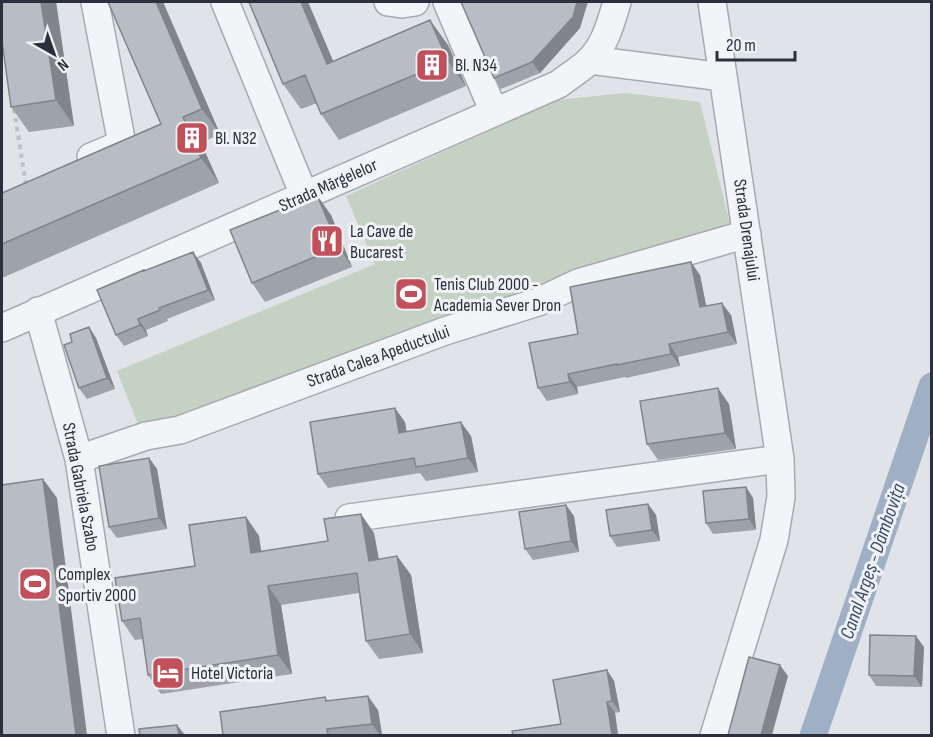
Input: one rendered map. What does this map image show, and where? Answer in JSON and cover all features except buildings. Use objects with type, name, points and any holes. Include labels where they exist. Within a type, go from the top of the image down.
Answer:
[{"type":"street","points":[[69,167],[122,144],[95,2]]},
{"type":"street","points":[[225,2],[304,195]]},
{"type":"street","points":[[388,2],[402,4],[415,2]]},
{"type":"street","points":[[447,2],[494,112]]},
{"type":"street","name":"Strada Mărgelelor","points":[[2,328],[560,84],[590,60],[601,45],[617,2]]},
{"type":"street","name":"Strada Drenajului","points":[[712,2],[780,459],[781,497],[774,540],[714,735]]},
{"type":"street","points":[[590,60],[723,77]]},
{"type":"street","name":"Strada Calea Apeductului","points":[[79,459],[146,436],[180,430],[445,331],[538,302],[579,283],[747,234]]},
{"type":"street","name":"Strada Gabriela Szabo","points":[[38,311],[79,459],[121,735]]},
{"type":"street","points":[[349,518],[780,459]]},
{"type":"path","points":[[14,104],[26,185]]},
{"type":"green space","name":"Tenis Club 2000 - Academia Sever Dron","points":[[626,93],[700,102],[732,232],[418,325],[423,345],[148,450],[117,371],[375,264],[346,196],[556,100]]},
{"type":"waterway","name":"Canal Argeș - Dâmbovița","points":[[813,736],[932,386]]},
{"type":"place","name":"Bl. N34","points":[[432,65]]},
{"type":"place","name":"Bl. N32","points":[[192,138]]},
{"type":"place","name":"La Cave de Bucarest","points":[[327,241]]},
{"type":"place","name":"Tenis Club 2000 - Academia Sever Dron","points":[[411,294]]},
{"type":"place","name":"Complex Sportiv 2000","points":[[35,584]]},
{"type":"place","name":"Hotel Victoria","points":[[168,673]]}]
